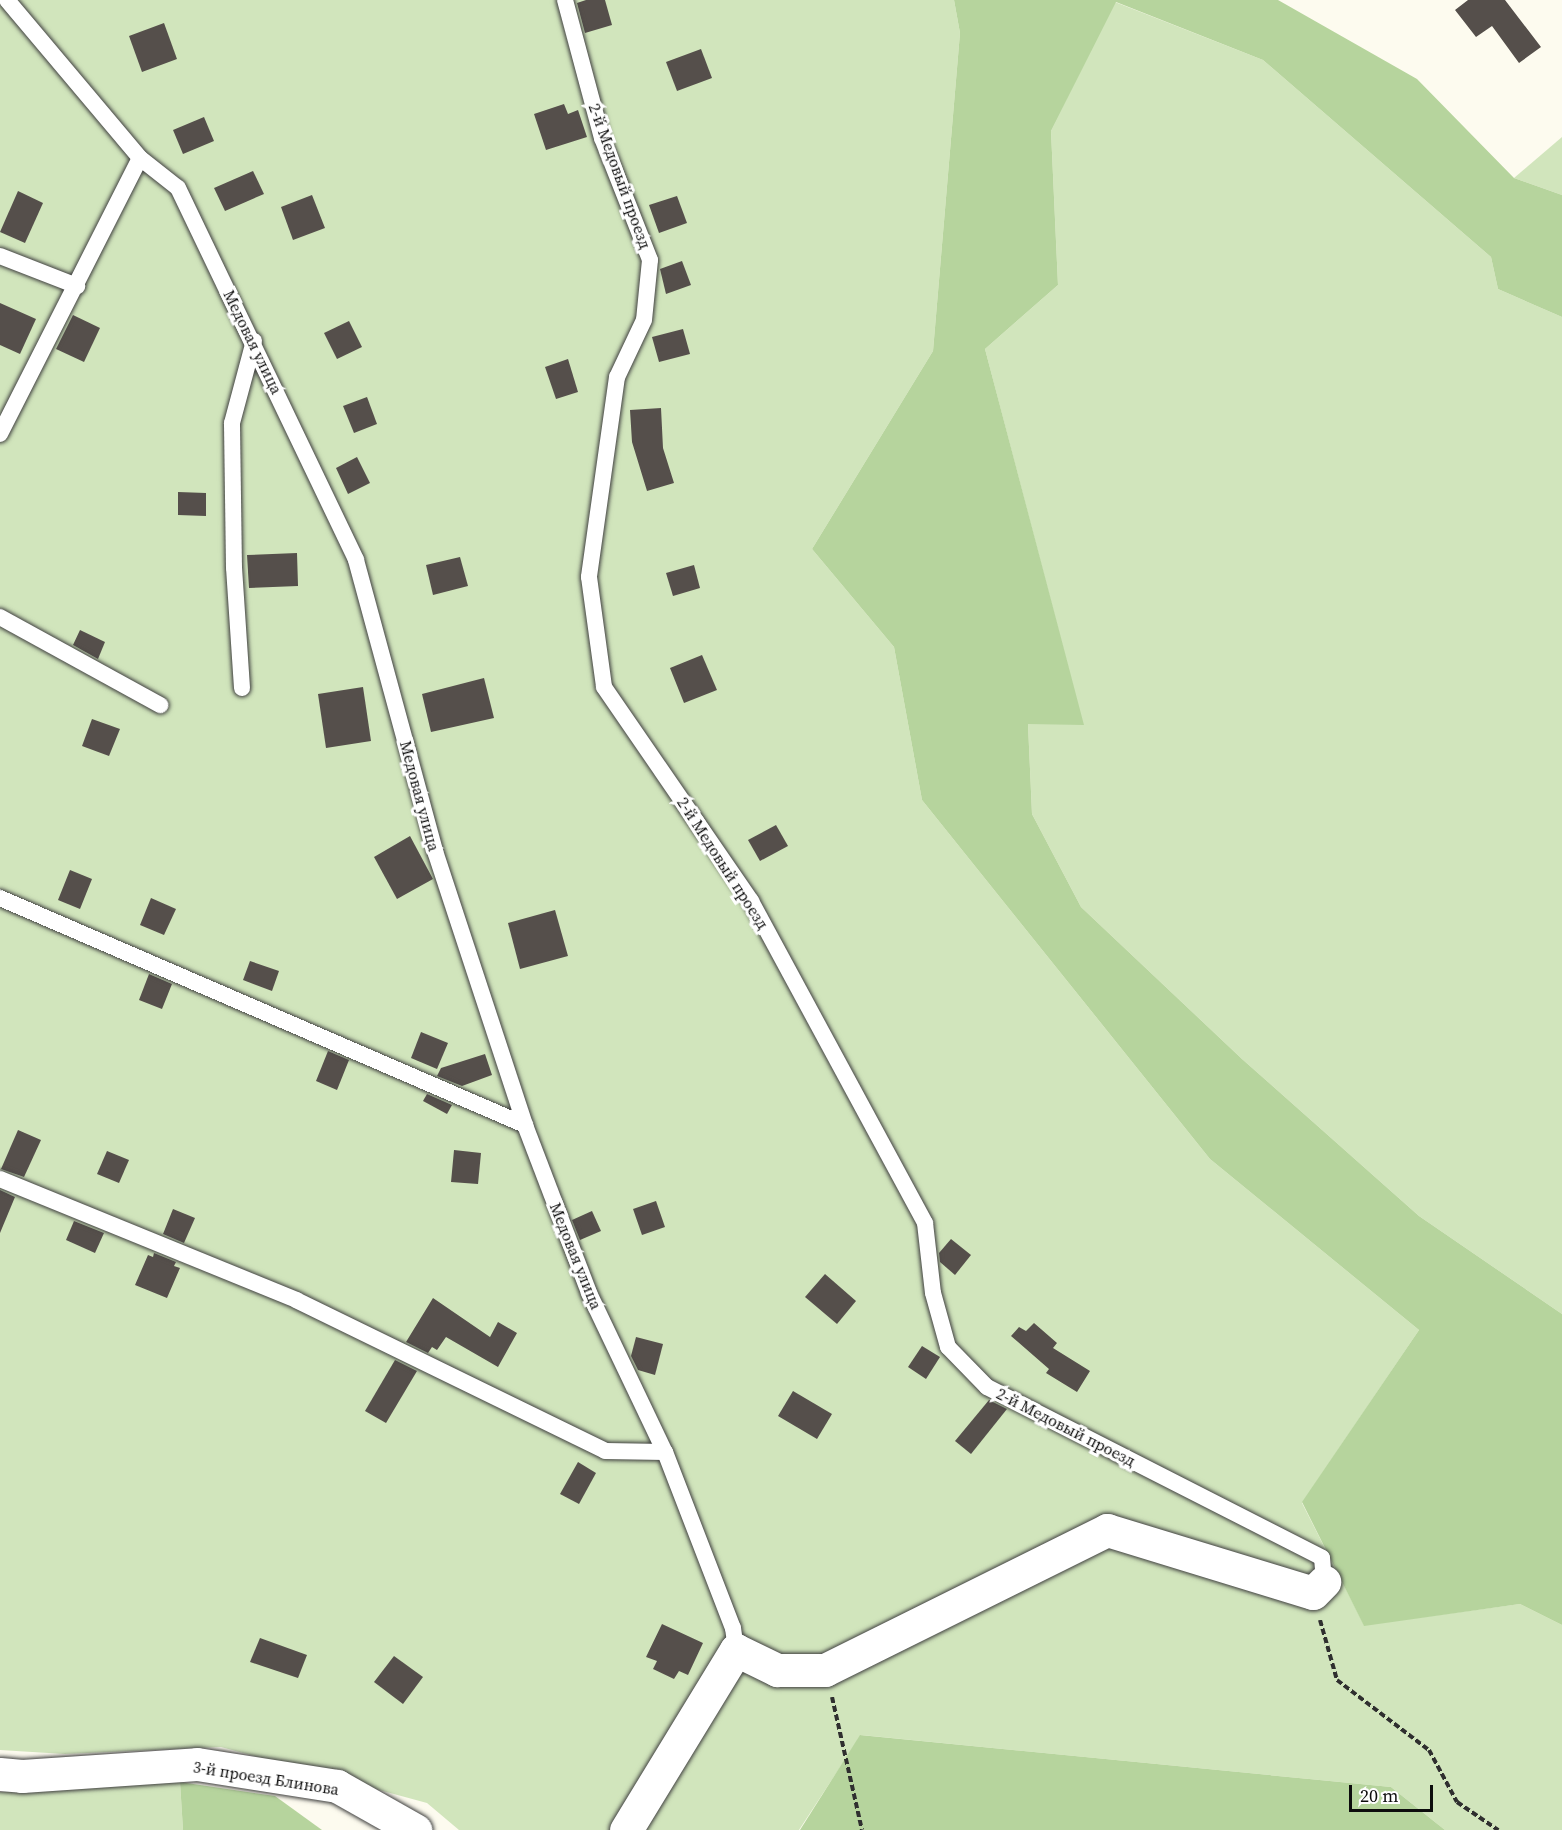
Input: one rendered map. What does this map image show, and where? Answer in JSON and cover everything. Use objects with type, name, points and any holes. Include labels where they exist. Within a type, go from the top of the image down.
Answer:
[{"type":"street","points":[[626,1830],[736,1650],[777,1670],[825,1670],[1107,1530],[1318,1587]]},
{"type":"street","name":"3-й проезд Блинова","points":[[0,1774],[22,1776],[197,1764],[338,1786],[415,1830]]},
{"type":"lane","name":"Медовая улица","points":[[7,0],[140,158],[178,188],[254,341],[356,560],[435,851],[525,1125],[589,1293],[665,1452],[733,1628],[736,1650]]},
{"type":"lane","name":"2-й Медовый проезд","points":[[565,0],[602,138],[650,260],[644,320],[617,377],[589,577],[604,687],[751,901],[925,1223],[933,1293],[948,1347],[987,1387],[1322,1558],[1318,1587]]},
{"type":"lane","points":[[0,434],[140,158]]},
{"type":"lane","points":[[0,256],[77,286]]},
{"type":"lane","points":[[242,688],[234,568],[232,423],[254,341]]},
{"type":"lane","points":[[0,617],[160,705]]},
{"type":"lane","points":[[0,898],[525,1125]]},
{"type":"lane","points":[[0,1179],[296,1300],[605,1451],[665,1452]]},
{"type":"path","points":[[1318,1587],[1337,1680],[1429,1750],[1457,1802],[1498,1830]]},
{"type":"path","points":[[825,1670],[862,1830]]},
{"type":"green space","points":[[0,0],[954,0],[960,33],[933,351],[812,549],[894,647],[922,800],[1210,1159],[1419,1330],[1302,1503],[1364,1625],[1520,1604],[1562,1625],[1562,1830],[1445,1830],[1391,1787],[861,1735],[799,1830],[459,1830],[427,1803],[221,1747],[65,1754],[0,1750]]},
{"type":"green space","points":[[954,0],[1278,0],[1417,79],[1514,178],[1562,195],[1562,317],[1498,289],[1491,257],[1263,60],[1116,2],[1051,131],[1058,285],[985,349],[1084,725],[1028,724],[1032,814],[1081,907],[1242,1059],[1419,1216],[1562,1314],[1562,1625],[1520,1604],[1364,1626],[1302,1502],[1419,1330],[1210,1159],[922,800],[894,647],[812,549],[933,351],[960,33]]},
{"type":"green space","points":[[1115,2],[1263,60],[1491,257],[1498,289],[1562,317],[1562,1314],[1419,1216],[1242,1059],[1081,907],[1032,814],[1028,724],[1083,724],[985,349],[1058,285],[1051,131]]},
{"type":"green space","points":[[1562,137],[1562,195],[1514,178]]},
{"type":"green space","points":[[860,1735],[1391,1787],[1445,1830],[800,1830]]},
{"type":"green space","points":[[180,1782],[183,1830],[0,1830],[0,1792]]},
{"type":"green space","points":[[180,1782],[275,1796],[322,1830],[183,1830]]},
{"type":"building","points":[[586,0],[605,0],[612,25],[585,33],[577,3]]},
{"type":"building","points":[[1468,0],[1505,0],[1541,47],[1519,63],[1492,26],[1476,37],[1455,10]]},
{"type":"building","points":[[164,23],[177,59],[142,72],[129,36]]},
{"type":"building","points":[[701,49],[712,78],[677,91],[666,62]]},
{"type":"building","points":[[564,104],[568,114],[578,110],[587,137],[546,150],[534,114]]},
{"type":"building","points":[[204,117],[214,141],[183,154],[173,130]]},
{"type":"building","points":[[253,171],[264,194],[225,211],[214,188]]},
{"type":"building","points":[[18,191],[43,203],[25,243],[0,232]]},
{"type":"building","points":[[312,195],[325,228],[293,240],[281,207]]},
{"type":"building","points":[[677,196],[687,223],[659,233],[649,205]]},
{"type":"building","points":[[682,261],[691,285],[666,294],[660,269]]},
{"type":"building","points":[[0,303],[36,319],[20,354],[0,345]]},
{"type":"building","points":[[73,315],[100,328],[84,362],[56,349]]},
{"type":"building","points":[[349,321],[362,347],[337,359],[324,333]]},
{"type":"building","points":[[683,329],[690,354],[659,362],[652,337]]},
{"type":"building","points":[[568,359],[578,392],[556,399],[545,367]]},
{"type":"building","points":[[367,397],[377,424],[354,433],[343,406]]},
{"type":"building","points":[[661,408],[663,448],[674,483],[647,491],[632,442],[630,410]]},
{"type":"building","points":[[357,457],[370,483],[348,494],[336,468]]},
{"type":"building","points":[[178,492],[206,493],[206,516],[178,515]]},
{"type":"building","points":[[297,553],[298,586],[249,588],[247,555]]},
{"type":"building","points":[[460,557],[468,586],[433,595],[426,565]]},
{"type":"building","points":[[694,565],[700,588],[673,596],[666,573]]},
{"type":"building","points":[[80,630],[105,642],[98,659],[73,645]]},
{"type":"building","points":[[702,655],[717,690],[684,703],[670,668]]},
{"type":"building","points":[[484,678],[494,718],[431,732],[422,694]]},
{"type":"building","points":[[363,687],[371,741],[326,748],[318,694]]},
{"type":"building","points":[[92,719],[120,729],[109,756],[82,746]]},
{"type":"building","points":[[776,825],[788,846],[760,861],[748,840]]},
{"type":"building","points":[[410,836],[433,879],[397,899],[374,857]]},
{"type":"building","points":[[70,870],[92,879],[80,909],[58,900]]},
{"type":"building","points":[[151,898],[176,909],[164,935],[140,925]]},
{"type":"building","points":[[555,910],[568,956],[520,969],[508,923]]},
{"type":"building","points":[[250,961],[279,971],[272,991],[243,980]]},
{"type":"building","points":[[149,974],[172,984],[162,1009],[139,1000]]},
{"type":"building","points":[[421,1032],[448,1043],[437,1069],[411,1058]]},
{"type":"building","points":[[328,1051],[349,1060],[337,1090],[316,1081]]},
{"type":"building","points":[[485,1054],[492,1075],[462,1086],[437,1076],[441,1068]]},
{"type":"building","points":[[427,1094],[452,1105],[447,1114],[423,1101]]},
{"type":"building","points":[[18,1130],[41,1140],[24,1177],[1,1169]]},
{"type":"building","points":[[454,1150],[481,1153],[478,1184],[451,1182]]},
{"type":"building","points":[[107,1151],[129,1160],[119,1183],[97,1174]]},
{"type":"building","points":[[0,1190],[15,1197],[0,1233]]},
{"type":"building","points":[[656,1201],[665,1227],[642,1235],[633,1209]]},
{"type":"building","points":[[173,1209],[195,1218],[184,1243],[163,1234]]},
{"type":"building","points":[[592,1211],[601,1231],[580,1240],[572,1220]]},
{"type":"building","points":[[74,1221],[104,1233],[95,1253],[66,1240]]},
{"type":"building","points":[[951,1239],[971,1255],[955,1275],[940,1262],[939,1253]]},
{"type":"building","points":[[154,1253],[176,1262],[174,1266],[180,1268],[167,1298],[135,1285],[148,1255],[153,1257]]},
{"type":"building","points":[[825,1274],[856,1301],[837,1324],[805,1297]]},
{"type":"building","points":[[433,1298],[490,1337],[498,1322],[517,1333],[498,1367],[446,1337],[437,1350],[432,1347],[428,1353],[406,1342]]},
{"type":"building","points":[[1034,1323],[1057,1343],[1053,1348],[1090,1371],[1077,1392],[1046,1373],[1049,1369],[1011,1336],[1019,1327],[1026,1331]]},
{"type":"building","points":[[636,1337],[663,1344],[655,1375],[638,1370],[631,1356]]},
{"type":"building","points":[[922,1346],[940,1357],[926,1379],[908,1367]]},
{"type":"building","points":[[395,1360],[417,1371],[386,1423],[365,1411]]},
{"type":"building","points":[[793,1391],[832,1414],[817,1439],[778,1416]]},
{"type":"building","points":[[989,1400],[1007,1409],[971,1454],[955,1441]]},
{"type":"building","points":[[578,1462],[596,1473],[579,1504],[560,1494]]},
{"type":"building","points":[[662,1624],[703,1643],[688,1675],[679,1671],[674,1679],[653,1669],[657,1661],[646,1657]]},
{"type":"building","points":[[260,1638],[307,1655],[298,1678],[250,1662]]},
{"type":"building","points":[[394,1656],[423,1677],[403,1704],[374,1682]]}]
